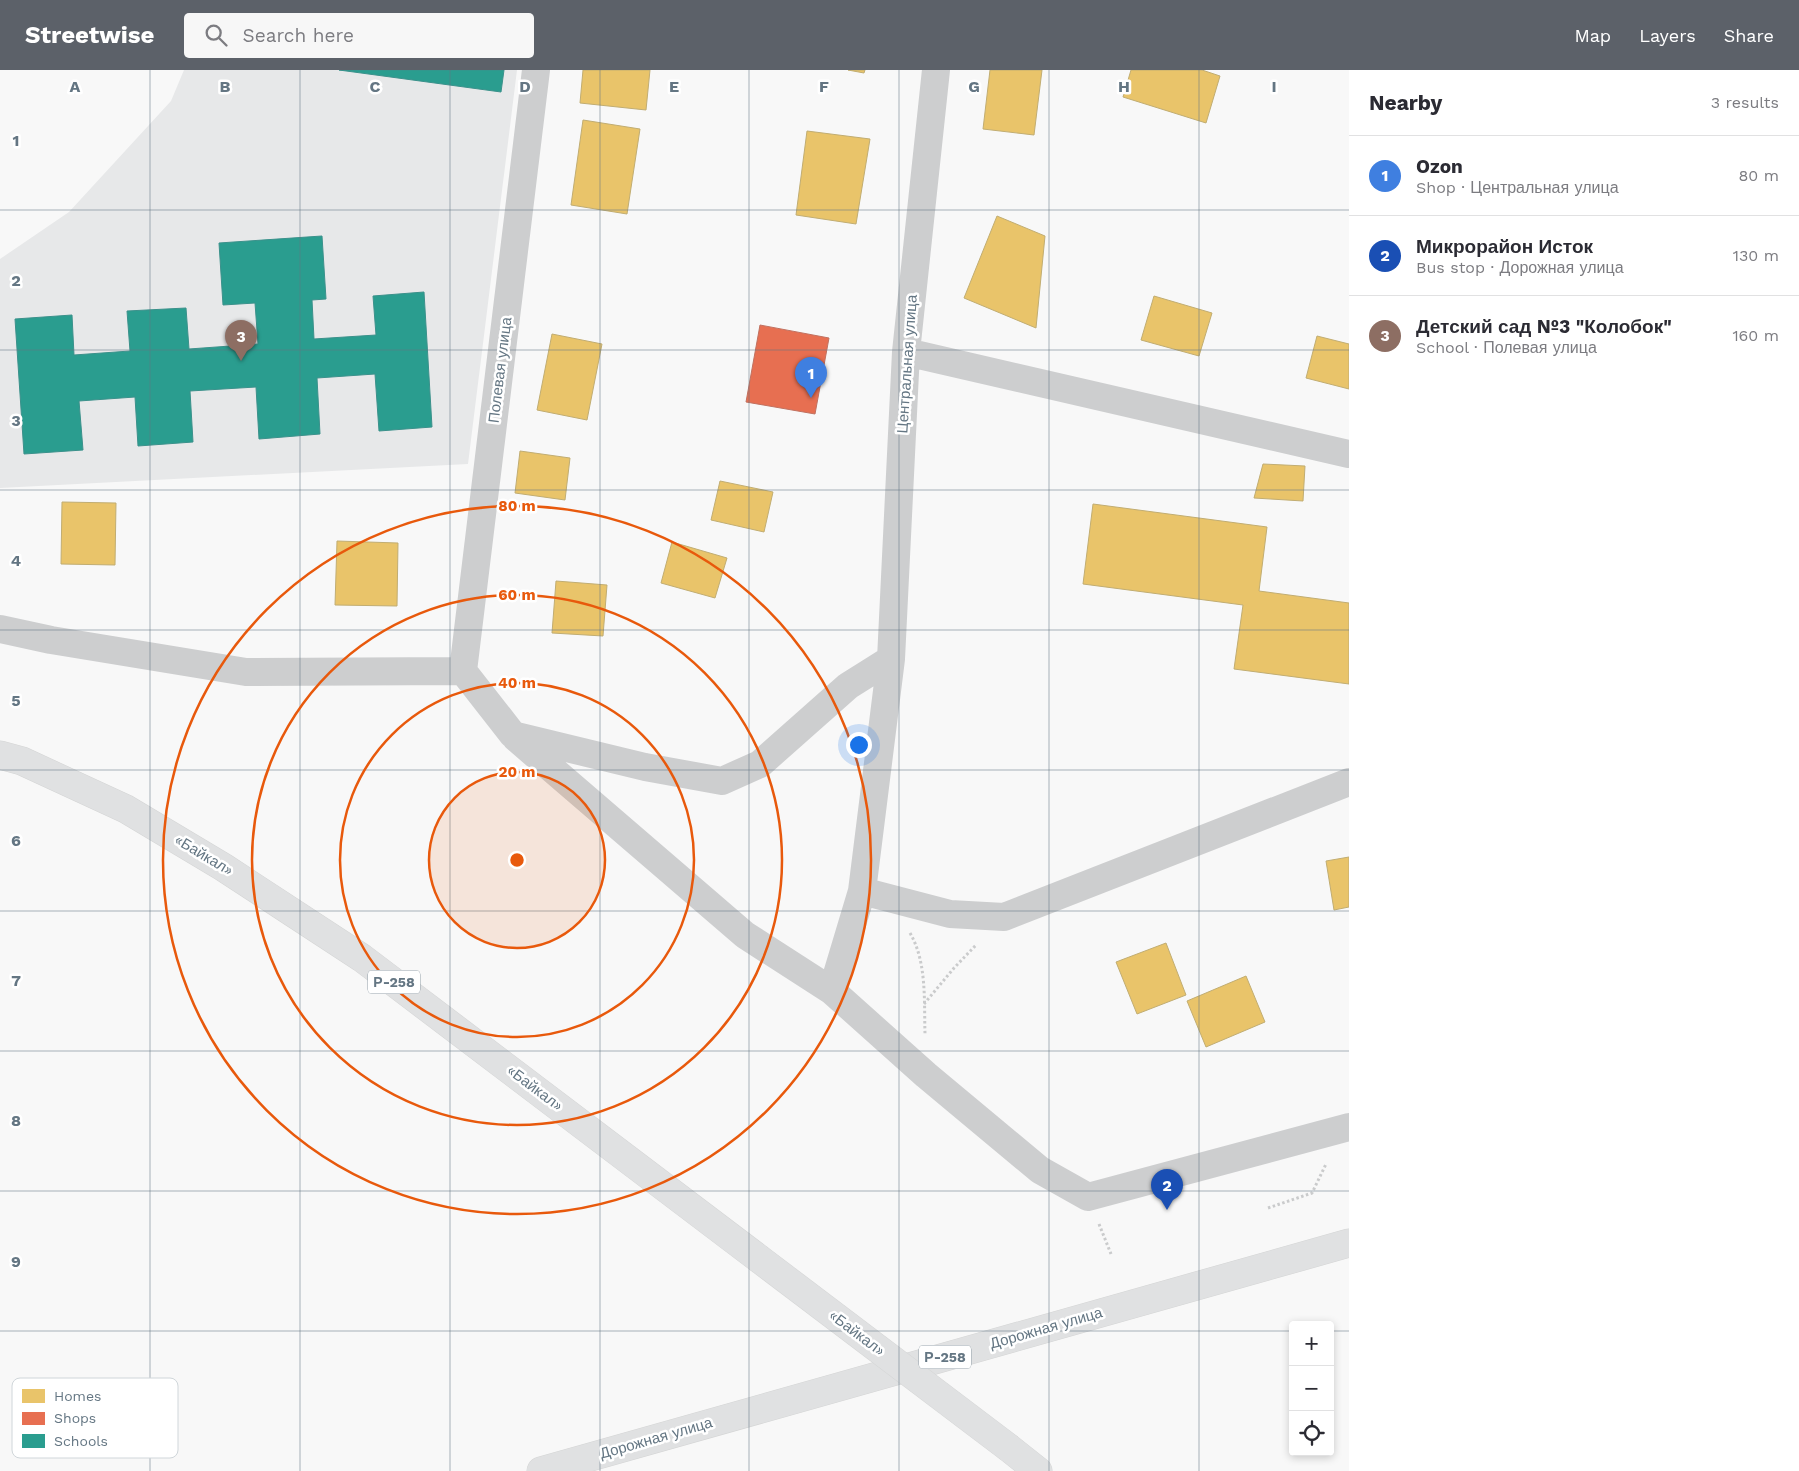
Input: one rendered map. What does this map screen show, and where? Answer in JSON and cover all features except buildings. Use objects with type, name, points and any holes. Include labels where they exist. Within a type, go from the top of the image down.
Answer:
[{"type":"highway","name":"«Байкал»","points":[[0,756],[22,761],[126,809],[224,867],[362,958],[1038,1471]]},
{"type":"highway","name":"Дорожная улица","points":[[541,1471],[1349,1243]]},
{"type":"street","name":"Полевая улица","points":[[463,671],[536,70]]},
{"type":"street","name":"Центральная улица","points":[[832,991],[862,891],[891,659],[906,352],[936,70]]},
{"type":"street","points":[[906,352],[1349,454]]},
{"type":"street","points":[[0,630],[246,672],[463,671],[513,735],[745,935],[832,991],[926,1075],[1040,1170],[1088,1196],[1346,1128]]},
{"type":"street","points":[[513,735],[645,767],[722,781],[760,764],[848,686],[891,659]]},
{"type":"street","points":[[862,891],[950,914],[1004,917],[1349,782]]},
{"type":"path","points":[[889,897],[914,941],[923,975],[926,1075]]},
{"type":"path","points":[[924,1005],[954,968],[1004,917]]},
{"type":"path","points":[[1268,1208],[1312,1193],[1346,1128]]},
{"type":"shaded area","points":[[184,70],[517,70],[468,464],[0,488],[0,259],[69,212],[171,101]]},
{"type":"place","name":"Детский сад №3 \"Колобок\"","points":[[241,361]]},
{"type":"place","name":"Ozon","points":[[811,398]]},
{"type":"place","name":"Микрорайон Исток","points":[[1167,1210]]}]
